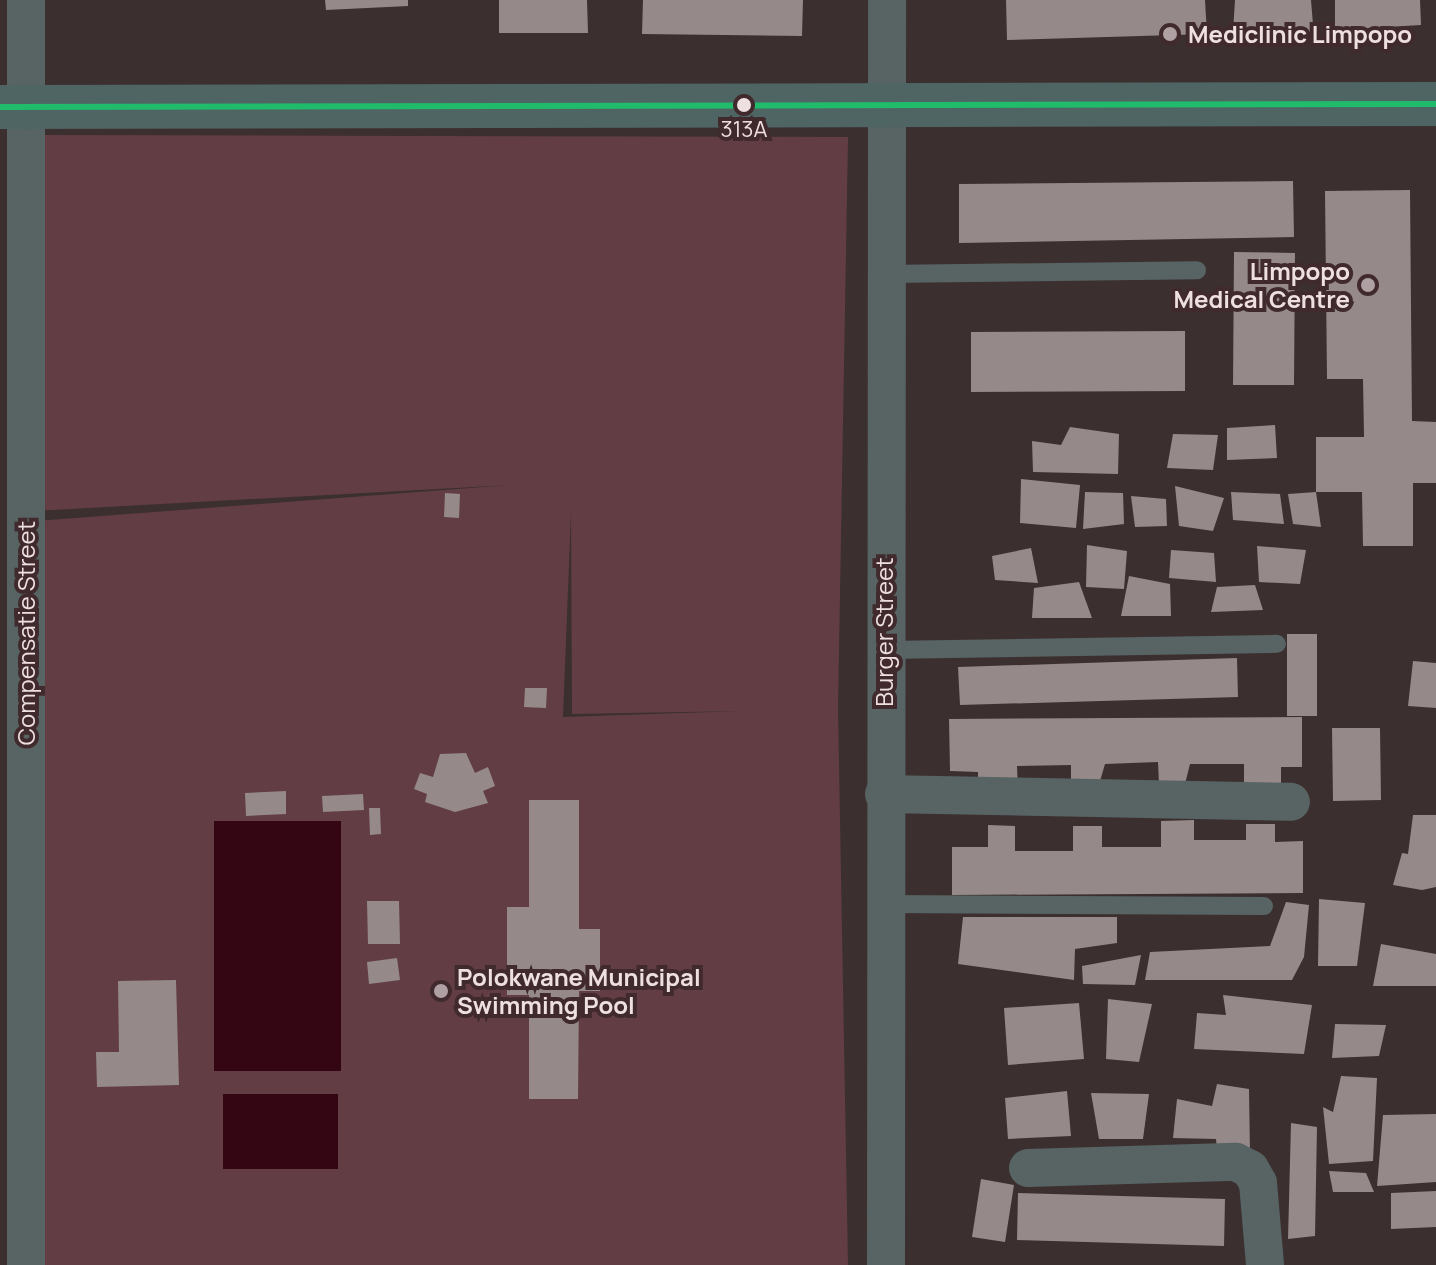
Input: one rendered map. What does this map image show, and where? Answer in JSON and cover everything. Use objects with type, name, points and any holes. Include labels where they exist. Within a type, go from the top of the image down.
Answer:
[{"type":"main road","points":[[13,107],[1436,104]]},
{"type":"street","name":"Compensatie Street","points":[[26,0],[13,107],[12,664],[26,1265]]},
{"type":"street","name":"Burger Street","points":[[886,1265],[887,0]]},
{"type":"street","points":[[884,794],[946,798],[1291,802]]},
{"type":"street","points":[[1028,1168],[1236,1162],[1250,1169],[1258,1183],[1265,1265]]},
{"type":"lane","points":[[885,274],[1197,270]]},
{"type":"lane","points":[[885,650],[1277,644]]},
{"type":"lane","points":[[885,904],[1264,906]]},
{"type":"shaded area","name":"Polokwane Municipal Swimming Pool","points":[[30,135],[848,137],[838,708],[848,1265],[41,1265],[36,521],[510,485],[33,511]],"holes":[[[571,512],[572,714],[742,711],[563,717]]]},
{"type":"shaded area","points":[[214,821],[341,821],[341,1071],[214,1071]]},
{"type":"shaded area","points":[[223,1094],[338,1094],[338,1169],[223,1169]]},
{"type":"building","points":[[325,0],[408,0],[408,6],[326,10]]},
{"type":"building","points":[[499,0],[587,0],[588,33],[499,33]]},
{"type":"building","points":[[643,0],[803,0],[802,36],[642,34]]},
{"type":"building","points":[[1006,0],[1205,0],[1207,34],[1007,40]]},
{"type":"building","points":[[1235,0],[1311,0],[1314,37],[1233,32]]},
{"type":"building","points":[[1335,0],[1420,0],[1421,25],[1335,30]]},
{"type":"building","points":[[1293,181],[1294,237],[959,243],[959,184]]},
{"type":"building","name":"Limpopo Medical Centre","points":[[1410,190],[1412,421],[1436,422],[1436,483],[1413,483],[1413,546],[1363,546],[1362,492],[1316,492],[1316,437],[1364,437],[1363,379],[1327,379],[1325,191]]},
{"type":"building","points":[[1234,252],[1295,253],[1294,385],[1233,385]]},
{"type":"building","points":[[1185,331],[1185,391],[971,392],[971,332]]},
{"type":"building","points":[[1275,425],[1277,458],[1227,460],[1227,428]]},
{"type":"building","points":[[1070,427],[1119,434],[1118,474],[1033,472],[1032,441],[1061,445]]},
{"type":"building","points":[[1173,434],[1218,435],[1213,470],[1167,468]]},
{"type":"building","points":[[1021,479],[1080,485],[1076,528],[1020,523]]},
{"type":"building","points":[[1175,486],[1224,498],[1213,531],[1179,526]]},
{"type":"building","points":[[1085,492],[1123,493],[1124,524],[1083,529]]},
{"type":"building","points":[[1231,492],[1280,494],[1284,524],[1233,520]]},
{"type":"building","points":[[1316,492],[1321,527],[1293,524],[1288,494]]},
{"type":"building","points":[[445,493],[460,494],[459,518],[444,517]]},
{"type":"building","points":[[1131,496],[1166,499],[1167,526],[1135,527]]},
{"type":"building","points":[[1087,545],[1127,551],[1124,589],[1086,587]]},
{"type":"building","points":[[1257,546],[1306,550],[1300,584],[1259,582]]},
{"type":"building","points":[[1031,548],[1038,583],[995,580],[992,556]]},
{"type":"building","points":[[1171,550],[1214,553],[1216,582],[1169,578]]},
{"type":"building","points":[[1129,576],[1170,584],[1171,616],[1121,616]]},
{"type":"building","points":[[1079,582],[1092,618],[1032,618],[1034,588]]},
{"type":"building","points":[[1255,585],[1263,610],[1211,612],[1217,587]]},
{"type":"building","points":[[1287,634],[1317,634],[1317,716],[1287,716]]},
{"type":"building","points":[[1237,658],[1238,697],[960,705],[958,667]]},
{"type":"building","points":[[1413,661],[1436,663],[1436,708],[1408,706]]},
{"type":"building","points":[[525,688],[547,688],[546,708],[524,707]]},
{"type":"building","points":[[1302,717],[1302,767],[1281,767],[1281,783],[1244,783],[1244,764],[1190,764],[1185,784],[1159,784],[1158,762],[1105,764],[1098,788],[1071,788],[1071,765],[1017,766],[1018,793],[978,793],[978,772],[950,771],[949,719]]},
{"type":"building","points":[[1332,728],[1380,728],[1381,800],[1333,801]]},
{"type":"building","points":[[466,753],[475,773],[488,767],[495,786],[483,791],[488,803],[455,812],[425,802],[427,794],[414,789],[420,773],[433,777],[440,754]]},
{"type":"building","points":[[286,791],[286,814],[246,816],[245,793]]},
{"type":"building","points":[[363,794],[364,810],[323,812],[322,796]]},
{"type":"building","points":[[529,800],[579,800],[579,929],[600,929],[600,991],[579,991],[578,1099],[529,1099],[529,995],[507,995],[507,907],[529,907]]},
{"type":"building","points":[[369,808],[380,808],[381,834],[370,835]]},
{"type":"building","points":[[1413,815],[1436,815],[1436,887],[1422,890],[1393,885],[1402,853],[1408,854]]},
{"type":"building","points":[[1194,820],[1194,840],[1246,840],[1246,824],[1275,824],[1275,842],[1303,841],[1303,893],[952,895],[952,847],[988,847],[988,825],[1015,826],[1015,851],[1073,851],[1073,826],[1102,826],[1102,847],[1161,847],[1161,821]]},
{"type":"building","points":[[1319,899],[1365,903],[1357,966],[1318,966]]},
{"type":"building","points":[[367,901],[399,901],[400,944],[368,944]]},
{"type":"building","points":[[1286,902],[1309,905],[1304,957],[1292,980],[1145,980],[1150,952],[1270,946]]},
{"type":"building","points":[[963,917],[1117,917],[1117,943],[1075,949],[1074,980],[958,964]]},
{"type":"building","points":[[1381,944],[1436,954],[1436,986],[1373,986]]},
{"type":"building","points":[[1141,955],[1135,985],[1083,984],[1082,966]]},
{"type":"building","points":[[397,958],[400,980],[369,984],[367,962]]},
{"type":"building","points":[[176,980],[179,1085],[97,1087],[96,1052],[119,1052],[118,981]]},
{"type":"building","points":[[1223,995],[1312,1005],[1304,1054],[1194,1049],[1197,1013],[1226,1015]]},
{"type":"building","points":[[1108,999],[1152,1004],[1139,1062],[1106,1059]]},
{"type":"building","points":[[1079,1003],[1084,1059],[1008,1065],[1004,1008]]},
{"type":"building","points":[[1335,1024],[1386,1025],[1379,1056],[1332,1058]]},
{"type":"building","points":[[1341,1076],[1377,1078],[1373,1161],[1329,1164],[1323,1107],[1333,1112]]},
{"type":"building","points":[[1217,1084],[1249,1089],[1250,1154],[1218,1161],[1216,1139],[1173,1138],[1177,1099],[1212,1106]]},
{"type":"building","points":[[1067,1091],[1071,1136],[1008,1139],[1005,1098]]},
{"type":"building","points":[[1091,1093],[1149,1094],[1143,1139],[1099,1139]]},
{"type":"building","points":[[1436,1114],[1436,1182],[1377,1186],[1383,1115]]},
{"type":"building","points":[[1291,1123],[1317,1127],[1315,1236],[1288,1239]]},
{"type":"building","points":[[1329,1171],[1366,1173],[1374,1192],[1333,1192]]},
{"type":"building","points":[[981,1179],[1014,1185],[1005,1242],[972,1237]]},
{"type":"building","points":[[1436,1191],[1436,1227],[1391,1229],[1391,1193]]},
{"type":"building","points":[[1018,1193],[1225,1199],[1224,1246],[1017,1240]]},
{"type":"transit line","points":[[0,107],[1436,104]]},
{"type":"place","name":"Mediclinic Limpopo","points":[[1170,34]]},
{"type":"place","name":"313A","points":[[744,105]]},
{"type":"place","name":"Limpopo Medical Centre","points":[[1368,285]]},
{"type":"place","name":"Polokwane Municipal Swimming Pool","points":[[441,991]]}]
